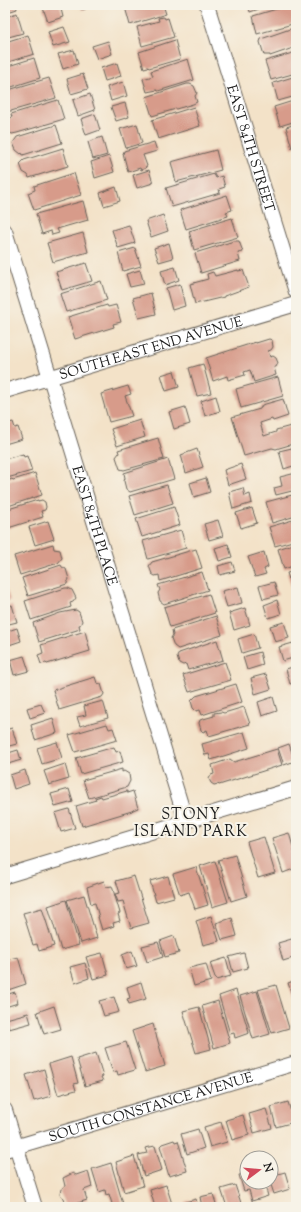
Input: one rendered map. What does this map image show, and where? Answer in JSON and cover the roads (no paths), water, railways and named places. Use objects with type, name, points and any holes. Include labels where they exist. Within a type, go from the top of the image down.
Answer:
[{"type":"street","name":"EAST 84TH STREET","points":[[207,5],[296,292]]},
{"type":"street","name":"EAST 84TH PLACE","points":[[5,231],[186,821]]},
{"type":"street","name":"SOUTH EAST END AVENUE","points":[[5,391],[296,304]]},
{"type":"street","points":[[5,876],[296,788]]},
{"type":"street","name":"SOUTH CONSTANCE AVENUE","points":[[10,1148],[296,1063]]},
{"type":"street","points":[[5,1110],[10,1148],[35,1207]]},
{"type":"district","name":"STONY ISLAND PARK","points":[[191,822]]}]
